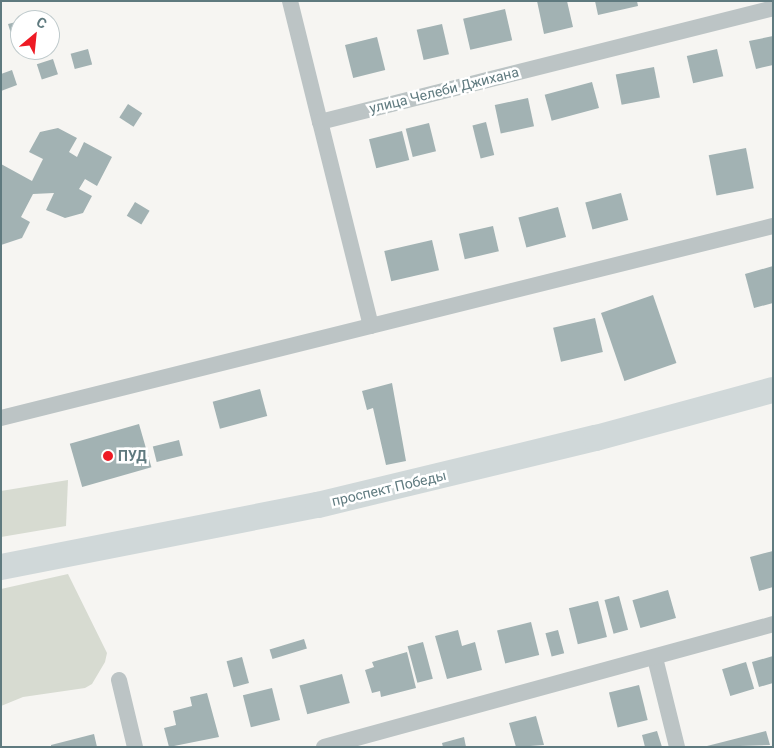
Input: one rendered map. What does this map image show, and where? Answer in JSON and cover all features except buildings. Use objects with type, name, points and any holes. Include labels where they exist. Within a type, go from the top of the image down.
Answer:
[{"type":"main road","name":"проспект Победы","points":[[1,567],[318,505],[596,438],[773,390]]},
{"type":"street","points":[[290,1],[371,326]]},
{"type":"street","name":"улица Челеби Джихана","points":[[320,122],[773,8]]},
{"type":"street","points":[[1,418],[773,226]]},
{"type":"street","points":[[324,747],[655,658],[773,624]]},
{"type":"street","points":[[655,658],[677,747]]},
{"type":"street","points":[[119,680],[136,747]]},
{"type":"shaded area","points":[[68,480],[66,526],[1,537],[1,491]]},
{"type":"shaded area","points":[[68,574],[107,653],[105,662],[92,684],[85,688],[23,697],[1,706],[1,589]]},
{"type":"place","name":"ПУД","points":[[108,456]]}]
